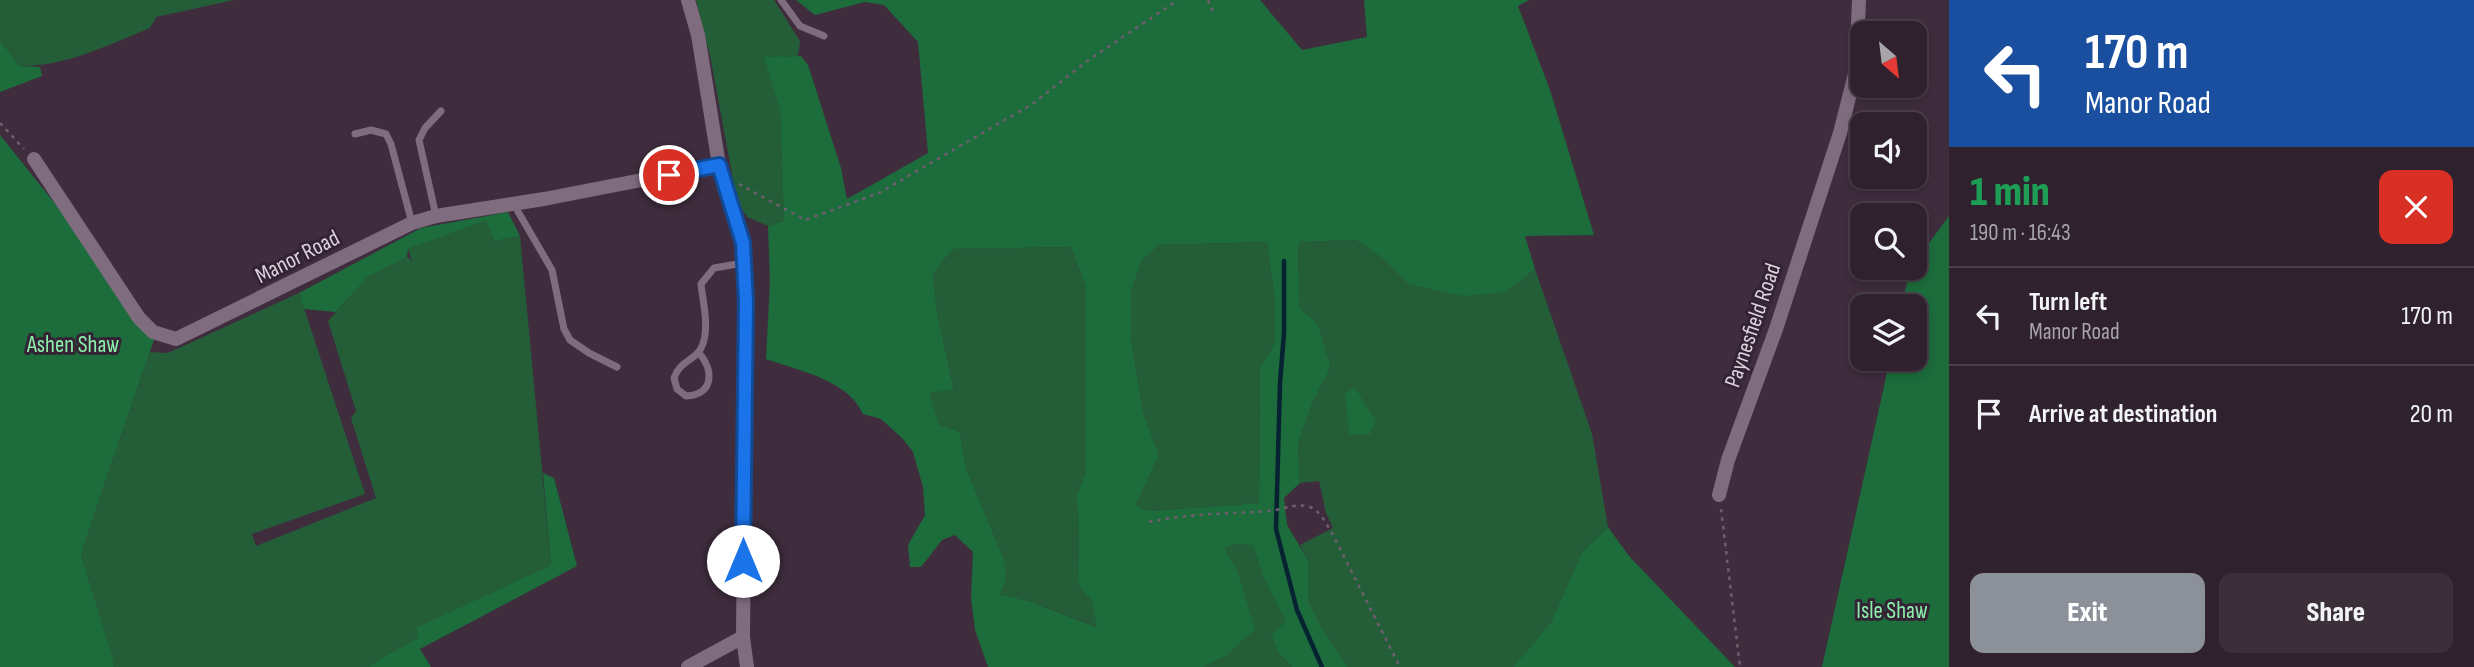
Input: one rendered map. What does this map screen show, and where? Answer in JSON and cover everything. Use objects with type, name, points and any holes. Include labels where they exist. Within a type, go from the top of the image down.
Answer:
[{"type":"street","points":[[688,0],[698,35],[719,165],[743,243],[743,636],[747,667]]},
{"type":"street","name":"Paynesfield Road","points":[[1719,495],[1728,460],[1776,329],[1840,133],[1856,70],[1859,0]]},
{"type":"street","name":"Manor Road","points":[[34,159],[139,318],[153,332],[176,339],[412,223],[436,216],[719,165]]},
{"type":"street","points":[[688,667],[743,636]]},
{"type":"lane","points":[[781,0],[800,26],[824,36]]},
{"type":"lane","points":[[436,216],[419,140],[425,128],[441,111]]},
{"type":"lane","points":[[355,134],[371,130],[386,134],[412,223]]},
{"type":"lane","points":[[513,203],[539,243],[552,270],[564,329],[570,340],[617,367]]},
{"type":"lane","points":[[699,353],[684,362],[675,374],[676,386],[687,396],[699,394],[710,379],[708,366],[699,353],[704,327],[703,280],[718,266],[744,263]]},
{"type":"path","points":[[725,189],[741,184],[805,220],[879,193],[1034,103],[1087,61],[1178,0]]},
{"type":"path","points":[[1208,0],[1215,15]]},
{"type":"path","points":[[0,123],[34,159]]},
{"type":"path","points":[[1719,495],[1740,667]]},
{"type":"path","points":[[1149,522],[1183,515],[1272,511],[1309,506],[1321,515],[1332,533],[1400,667]]},
{"type":"green space","points":[[0,0],[234,0],[156,17],[150,28],[70,59],[19,66],[0,40]]},
{"type":"green space","points":[[696,0],[774,0],[800,41],[798,56],[765,58],[780,111],[784,216],[787,220],[768,226],[747,217],[737,201],[711,60]]},
{"type":"green space","points":[[796,0],[1260,0],[1302,50],[1367,37],[1364,0],[1529,0],[1518,6],[1550,90],[1594,235],[1525,236],[1535,269],[1507,292],[1463,296],[1408,284],[1382,258],[1356,240],[1300,242],[1300,308],[1318,324],[1331,367],[1312,404],[1298,444],[1300,483],[1284,498],[1287,525],[1308,560],[1308,600],[1323,630],[1348,667],[1292,667],[1278,653],[1271,634],[1286,622],[1262,574],[1253,546],[1234,544],[1225,549],[1237,570],[1255,629],[1224,657],[1203,667],[988,667],[975,630],[971,598],[973,552],[955,535],[942,540],[921,567],[910,567],[908,545],[925,515],[923,487],[913,452],[881,419],[863,414],[856,402],[834,384],[766,359],[770,281],[768,226],[784,221],[780,111],[764,57],[801,56],[808,65],[841,168],[847,199],[928,153],[918,42],[884,5],[865,2],[815,15]],"holes":[[[1267,242],[1275,301],[1275,342],[1260,368],[1259,503],[1149,511],[1136,505],[1159,455],[1143,412],[1131,339],[1131,292],[1142,260],[1160,245]],[[1071,247],[1086,288],[1086,471],[1076,498],[1079,524],[1078,584],[1092,602],[1097,627],[1029,601],[1000,594],[1006,578],[1004,559],[966,468],[960,432],[939,424],[929,393],[954,389],[937,312],[933,274],[953,249]]]},
{"type":"green space","points":[[0,40],[19,66],[40,67],[42,76],[0,92]]},
{"type":"green space","name":"Ashen Shaw","points":[[0,135],[157,331],[81,554],[113,658],[113,667],[0,667]]},
{"type":"green space","points":[[508,212],[520,236],[494,241],[486,220],[408,249],[407,257],[368,277],[336,312],[304,309],[299,293],[421,228]]},
{"type":"green space","name":"Isle Shaw","points":[[1949,216],[1949,667],[1822,667],[1887,371],[1927,371],[1927,294],[1905,294],[1907,280],[1927,280],[1927,246]]},
{"type":"green space","points":[[486,219],[494,241],[520,236],[551,565],[416,629],[418,637],[367,667],[113,667],[113,658],[81,554],[150,352],[168,353],[299,293],[365,494],[252,534],[256,546],[376,498],[351,418],[356,411],[328,321],[368,277],[407,257],[412,261],[408,249]]},
{"type":"green space","points":[[1356,240],[1382,258],[1408,284],[1507,292],[1535,269],[1592,434],[1608,527],[1582,552],[1551,622],[1513,667],[1348,667],[1323,630],[1308,600],[1308,560],[1300,545],[1333,528],[1326,513],[1319,481],[1300,483],[1298,444],[1312,404],[1331,367],[1318,324],[1300,308],[1298,251],[1300,242]]},
{"type":"green space","points":[[1267,242],[1275,301],[1275,342],[1260,368],[1259,503],[1149,511],[1136,505],[1159,455],[1143,412],[1131,339],[1131,292],[1142,260],[1160,245]]},
{"type":"green space","points":[[1071,247],[1086,288],[1086,471],[1076,498],[1079,524],[1078,584],[1092,602],[1098,627],[1029,601],[1000,594],[1004,559],[966,468],[960,432],[939,424],[928,392],[954,388],[937,312],[933,274],[953,249]]},
{"type":"green space","points":[[1355,388],[1376,421],[1370,434],[1349,434],[1345,393]]},
{"type":"green space","points":[[543,473],[554,478],[577,566],[420,649],[431,667],[367,667],[418,637],[416,628],[551,565]]},
{"type":"green space","points":[[1608,527],[1629,556],[1735,667],[1513,667],[1551,622],[1582,552]]},
{"type":"green space","points":[[1234,544],[1253,546],[1262,574],[1287,622],[1271,634],[1278,653],[1292,667],[1203,667],[1224,657],[1237,570],[1225,549]]},
{"type":"waterway","points":[[1284,261],[1284,333],[1276,529],[1297,610],[1322,667]]},
{"type":"route","points":[[669,175],[719,165],[743,243],[746,302],[743,561]]}]
